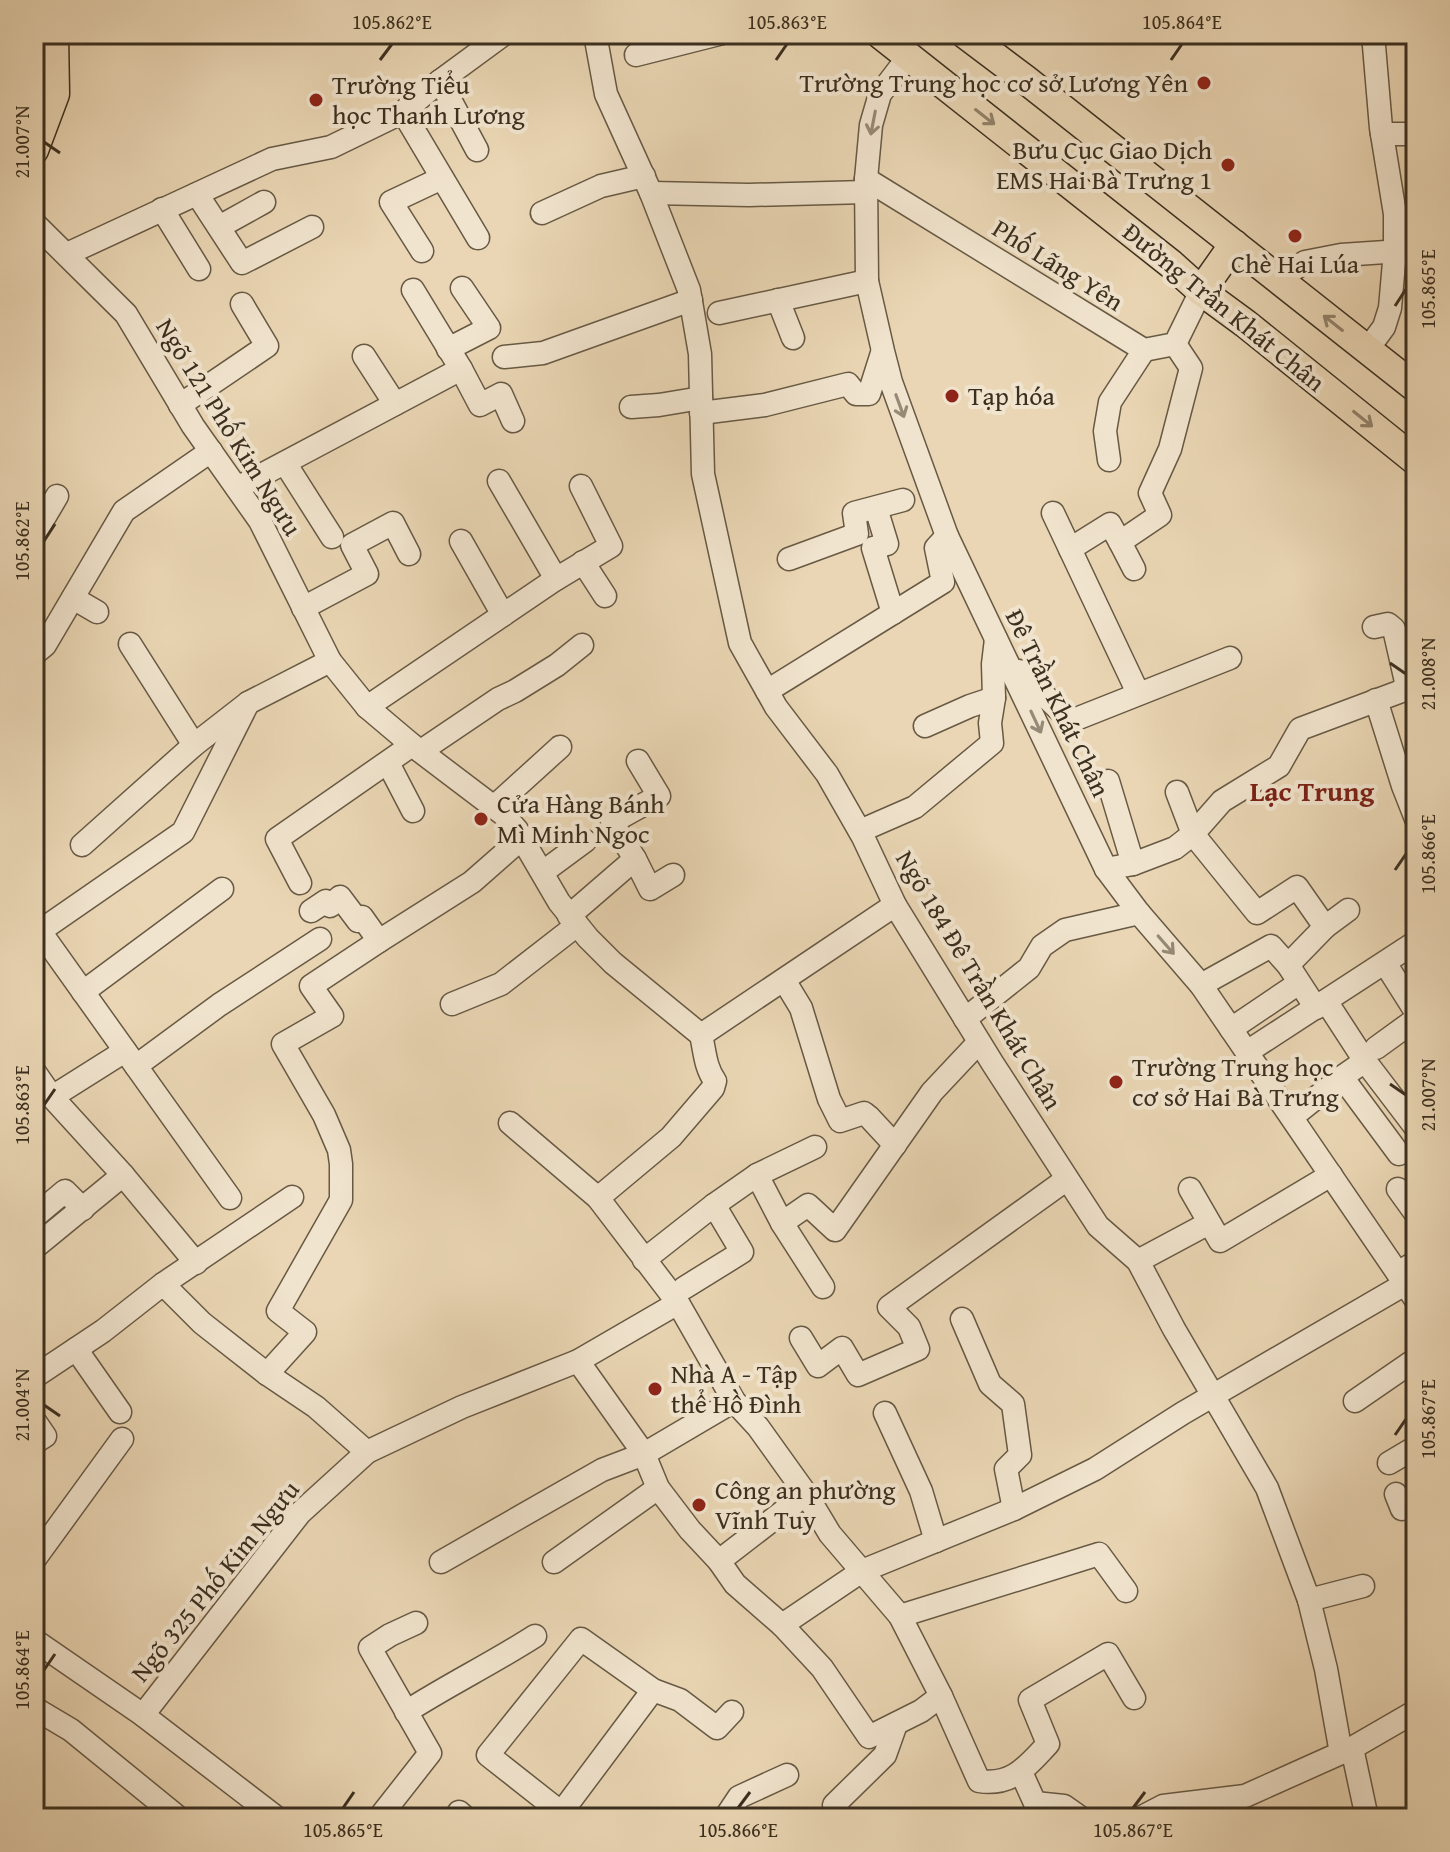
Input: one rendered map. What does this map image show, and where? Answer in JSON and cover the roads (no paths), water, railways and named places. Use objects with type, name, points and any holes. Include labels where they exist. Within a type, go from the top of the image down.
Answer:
[{"type":"main road","points":[[34,150],[54,34]]},
{"type":"main road","name":"Đường Trần Khát Chân","points":[[880,34],[1416,461]]},
{"type":"main road","name":"Đường Trần Khát Chân","points":[[965,34],[1416,388]]},
{"type":"main road","points":[[1201,291],[1234,244]]},
{"type":"street","points":[[67,254],[272,159],[331,147],[403,112],[504,34]]},
{"type":"street","name":"Ngõ 184 Đê Trần Khát Chân","points":[[595,34],[606,94],[648,184],[691,300],[700,354],[703,474],[740,643],[776,707],[827,774],[860,831],[895,905],[1067,1179],[1098,1226],[1138,1261],[1267,1488],[1309,1600],[1346,1751],[1367,1818]]},
{"type":"street","points":[[636,55],[719,34]]},
{"type":"street","points":[[1367,350],[1384,327],[1405,250],[1395,214],[1382,134],[1373,34]]},
{"type":"street","name":"Đê Trần Khát Chân","points":[[909,56],[880,94],[871,125],[866,186],[867,281],[891,382],[947,536],[1106,869],[1201,985],[1331,1175],[1409,1280]]},
{"type":"street","points":[[440,81],[477,150]]},
{"type":"street","points":[[403,112],[478,238]]},
{"type":"street","points":[[1382,134],[1416,134]]},
{"type":"street","points":[[422,251],[391,202],[442,178]]},
{"type":"street","points":[[542,213],[601,186],[648,184],[749,195],[866,186]]},
{"type":"street","name":"Phố Lãng Yên","points":[[866,186],[1144,350]]},
{"type":"street","points":[[197,194],[242,263],[312,227]]},
{"type":"street","points":[[219,227],[264,202]]},
{"type":"street","points":[[162,209],[199,269]]},
{"type":"street","name":"Ngõ 121 Phố Kim Ngưu","points":[[34,223],[126,314],[180,405],[260,521],[330,661],[367,707],[495,806],[522,838],[573,920],[613,963],[701,1035]]},
{"type":"street","points":[[1277,280],[1305,262],[1341,255],[1405,250]]},
{"type":"street","points":[[719,313],[867,281]]},
{"type":"street","points":[[448,349],[489,328],[462,288]]},
{"type":"street","points":[[413,290],[480,405],[501,394],[513,421]]},
{"type":"street","points":[[1175,344],[1201,291]]},
{"type":"street","points":[[504,357],[543,353],[691,300]]},
{"type":"street","points":[[778,300],[793,338]]},
{"type":"street","points":[[180,405],[267,346],[242,304]]},
{"type":"street","points":[[1109,460],[1105,431],[1110,402],[1144,350],[1175,344]]},
{"type":"street","points":[[1120,542],[1160,515],[1150,493],[1170,449],[1191,368],[1175,344]]},
{"type":"street","points":[[631,407],[765,405],[848,384],[856,394],[869,394],[883,351]]},
{"type":"street","points":[[364,356],[395,404]]},
{"type":"street","points":[[237,488],[461,369]]},
{"type":"street","points":[[34,654],[45,645],[124,511],[211,451]]},
{"type":"street","points":[[285,463],[332,537]]},
{"type":"street","points":[[499,481],[556,579]]},
{"type":"street","points":[[367,707],[556,579],[611,546],[581,486]]},
{"type":"street","points":[[34,535],[57,496]]},
{"type":"street","points":[[789,559],[857,534],[854,513],[903,500]]},
{"type":"street","points":[[876,508],[887,544],[873,548],[893,613]]},
{"type":"street","points":[[1053,513],[1138,693]]},
{"type":"street","points":[[303,608],[367,574],[352,545],[393,523],[409,554]]},
{"type":"street","points":[[1070,549],[1110,524],[1134,569]]},
{"type":"street","points":[[767,691],[943,582],[936,548],[947,536]]},
{"type":"street","points":[[461,541],[503,615]]},
{"type":"street","points":[[583,562],[605,596]]},
{"type":"street","points":[[73,598],[97,612]]},
{"type":"street","points":[[1106,869],[1133,864],[1175,848],[1193,834],[1222,801],[1279,766],[1300,729],[1399,692],[1412,682],[1394,629],[1388,624],[1374,627]]},
{"type":"street","points":[[130,644],[194,745]]},
{"type":"street","points":[[300,883],[277,839],[388,763],[515,691],[582,645]]},
{"type":"street","points":[[860,831],[915,807],[992,743],[993,664],[1001,649],[1071,721],[1230,658]]},
{"type":"street","points":[[82,845],[194,745],[248,703],[330,661]]},
{"type":"street","points":[[925,726],[994,698]]},
{"type":"street","points":[[1376,700],[1416,819]]},
{"type":"street","points":[[230,1198],[37,927],[183,832],[248,703]]},
{"type":"street","points":[[495,806],[560,747]]},
{"type":"street","points":[[638,761],[659,796],[612,822],[650,889],[673,875]]},
{"type":"street","points":[[388,763],[413,811]]},
{"type":"street","points":[[1108,781],[1133,864]]},
{"type":"street","points":[[1177,792],[1193,834],[1257,913],[1297,887],[1325,927]]},
{"type":"street","points":[[267,1374],[305,1332],[278,1311],[341,1200],[339,1150],[324,1115],[283,1044],[332,1016],[311,986],[472,882],[522,838]]},
{"type":"street","points":[[543,872],[585,841]]},
{"type":"street","points":[[452,1004],[501,984],[635,859]]},
{"type":"street","points":[[83,992],[222,889]]},
{"type":"street","points":[[311,911],[326,901],[330,906],[340,897],[358,921],[362,917],[379,941]]},
{"type":"street","points":[[598,1198],[671,1137],[713,1088],[715,1081],[708,1072],[701,1035],[895,905]]},
{"type":"street","points":[[1231,1029],[1294,974],[1325,927],[1348,910]]},
{"type":"street","points":[[965,1019],[1029,968],[1042,946],[1065,930],[1139,913]]},
{"type":"street","points":[[196,1263],[123,1175],[40,1083],[131,1058],[320,939]]},
{"type":"street","points":[[1247,1052],[1416,942]]},
{"type":"street","points":[[1201,985],[1271,946],[1321,1005],[1370,1054],[1413,1123],[1393,1146],[1342,1077]]},
{"type":"street","points":[[1385,963],[1416,1012]]},
{"type":"street","points":[[784,980],[801,1008],[829,1099],[840,1121],[864,1113],[895,1145]]},
{"type":"street","points":[[1292,1117],[1416,1019]]},
{"type":"street","points":[[782,1223],[808,1205],[835,1230],[932,1092],[979,1042]]},
{"type":"street","points":[[510,1123],[598,1198],[644,1260],[681,1296],[734,1401],[758,1427],[806,1494],[830,1534],[900,1616],[941,1696],[979,1781],[993,1783],[1021,1772],[1048,1744],[1030,1700],[1108,1654],[1134,1698]]},
{"type":"street","points":[[644,1260],[757,1175],[815,1147]]},
{"type":"street","points":[[34,1248],[123,1175]]},
{"type":"street","points":[[757,1175],[782,1223],[823,1287]]},
{"type":"street","points":[[1190,1189],[1220,1241],[1331,1175]]},
{"type":"street","points":[[801,1338],[818,1366],[842,1348],[858,1375],[918,1349],[909,1327],[889,1307],[1067,1179]]},
{"type":"street","points":[[1398,1189],[1416,1214]]},
{"type":"street","points":[[34,1217],[65,1191],[83,1209]]},
{"type":"street","points":[[34,1377],[103,1331],[163,1284],[292,1197]]},
{"type":"street","name":"Ngõ 325 Phố Kim Ngưu","points":[[34,1640],[143,1715],[300,1513],[367,1452],[462,1407],[578,1361],[681,1296],[742,1252],[714,1205]]},
{"type":"street","points":[[1138,1261],[1209,1223]]},
{"type":"street","points":[[782,1625],[862,1571],[1014,1509],[1095,1469],[1183,1413],[1409,1280]]},
{"type":"street","points":[[163,1284],[202,1323],[267,1374],[316,1407],[367,1452]]},
{"type":"street","points":[[962,1319],[990,1384],[1013,1404],[1020,1455],[1006,1469],[1014,1509]]},
{"type":"street","points":[[76,1349],[120,1412]]},
{"type":"street","points":[[1355,1401],[1416,1359]]},
{"type":"street","points":[[578,1361],[644,1454],[658,1488],[690,1530],[719,1561],[735,1584],[782,1625],[822,1668],[869,1737],[921,1711],[941,1696]]},
{"type":"street","points":[[441,1562],[602,1470],[644,1454],[734,1401]]},
{"type":"street","points":[[885,1413],[921,1491],[936,1541]]},
{"type":"street","points":[[34,1420],[45,1436],[34,1443]]},
{"type":"street","points":[[34,1560],[122,1439]]},
{"type":"street","points":[[1389,1463],[1416,1447]]},
{"type":"street","points":[[554,1562],[658,1488]]},
{"type":"street","points":[[719,1561],[806,1494]]},
{"type":"street","points":[[1396,1494],[1402,1509],[1412,1505],[1416,1511]]},
{"type":"street","points":[[900,1616],[1099,1554],[1126,1591]]},
{"type":"street","points":[[1309,1600],[1363,1586]]},
{"type":"street","points":[[379,1818],[430,1753],[370,1648],[416,1623]]},
{"type":"street","points":[[406,1712],[535,1636]]},
{"type":"street","points":[[653,1690],[565,1816],[488,1755],[581,1639],[653,1690],[680,1700],[717,1728],[732,1712]]},
{"type":"street","points":[[34,1708],[71,1730],[179,1818]]},
{"type":"street","points":[[1140,1818],[1163,1806],[1245,1796],[1346,1751],[1416,1711]]},
{"type":"street","points":[[143,1715],[277,1818]]},
{"type":"street","points":[[842,1818],[834,1805],[885,1755],[896,1724]]},
{"type":"street","points":[[1021,1772],[1035,1803],[1067,1814]]},
{"type":"street","points":[[725,1818],[739,1797],[787,1775]]},
{"type":"street","points":[[455,1818],[459,1812],[466,1818]]},
{"type":"place","name":"Trường Trung học cơ sở Lương Yên","points":[[1204,83]]},
{"type":"place","name":"Trường Tiểu học Thanh Lương","points":[[316,100]]},
{"type":"place","name":"Bưu Cục Giao Dịch EMS Hai Bà Trưng 1","points":[[1228,165]]},
{"type":"place","name":"Chè Hai Lúa","points":[[1295,236]]},
{"type":"place","name":"Tạp hóa","points":[[952,396]]},
{"type":"place","name":"Cửa Hàng Bánh Mì Minh Ngoc","points":[[481,819]]},
{"type":"place","name":"Trường Trung học cơ sở Hai Bà Trưng","points":[[1116,1082]]},
{"type":"place","name":"Nhà A - Tập thể Hồ Đình","points":[[655,1389]]},
{"type":"place","name":"Công an phường Vĩnh Tuy","points":[[699,1505]]},
{"type":"district","name":"Lạc Trung","points":[[1312,791]]}]
